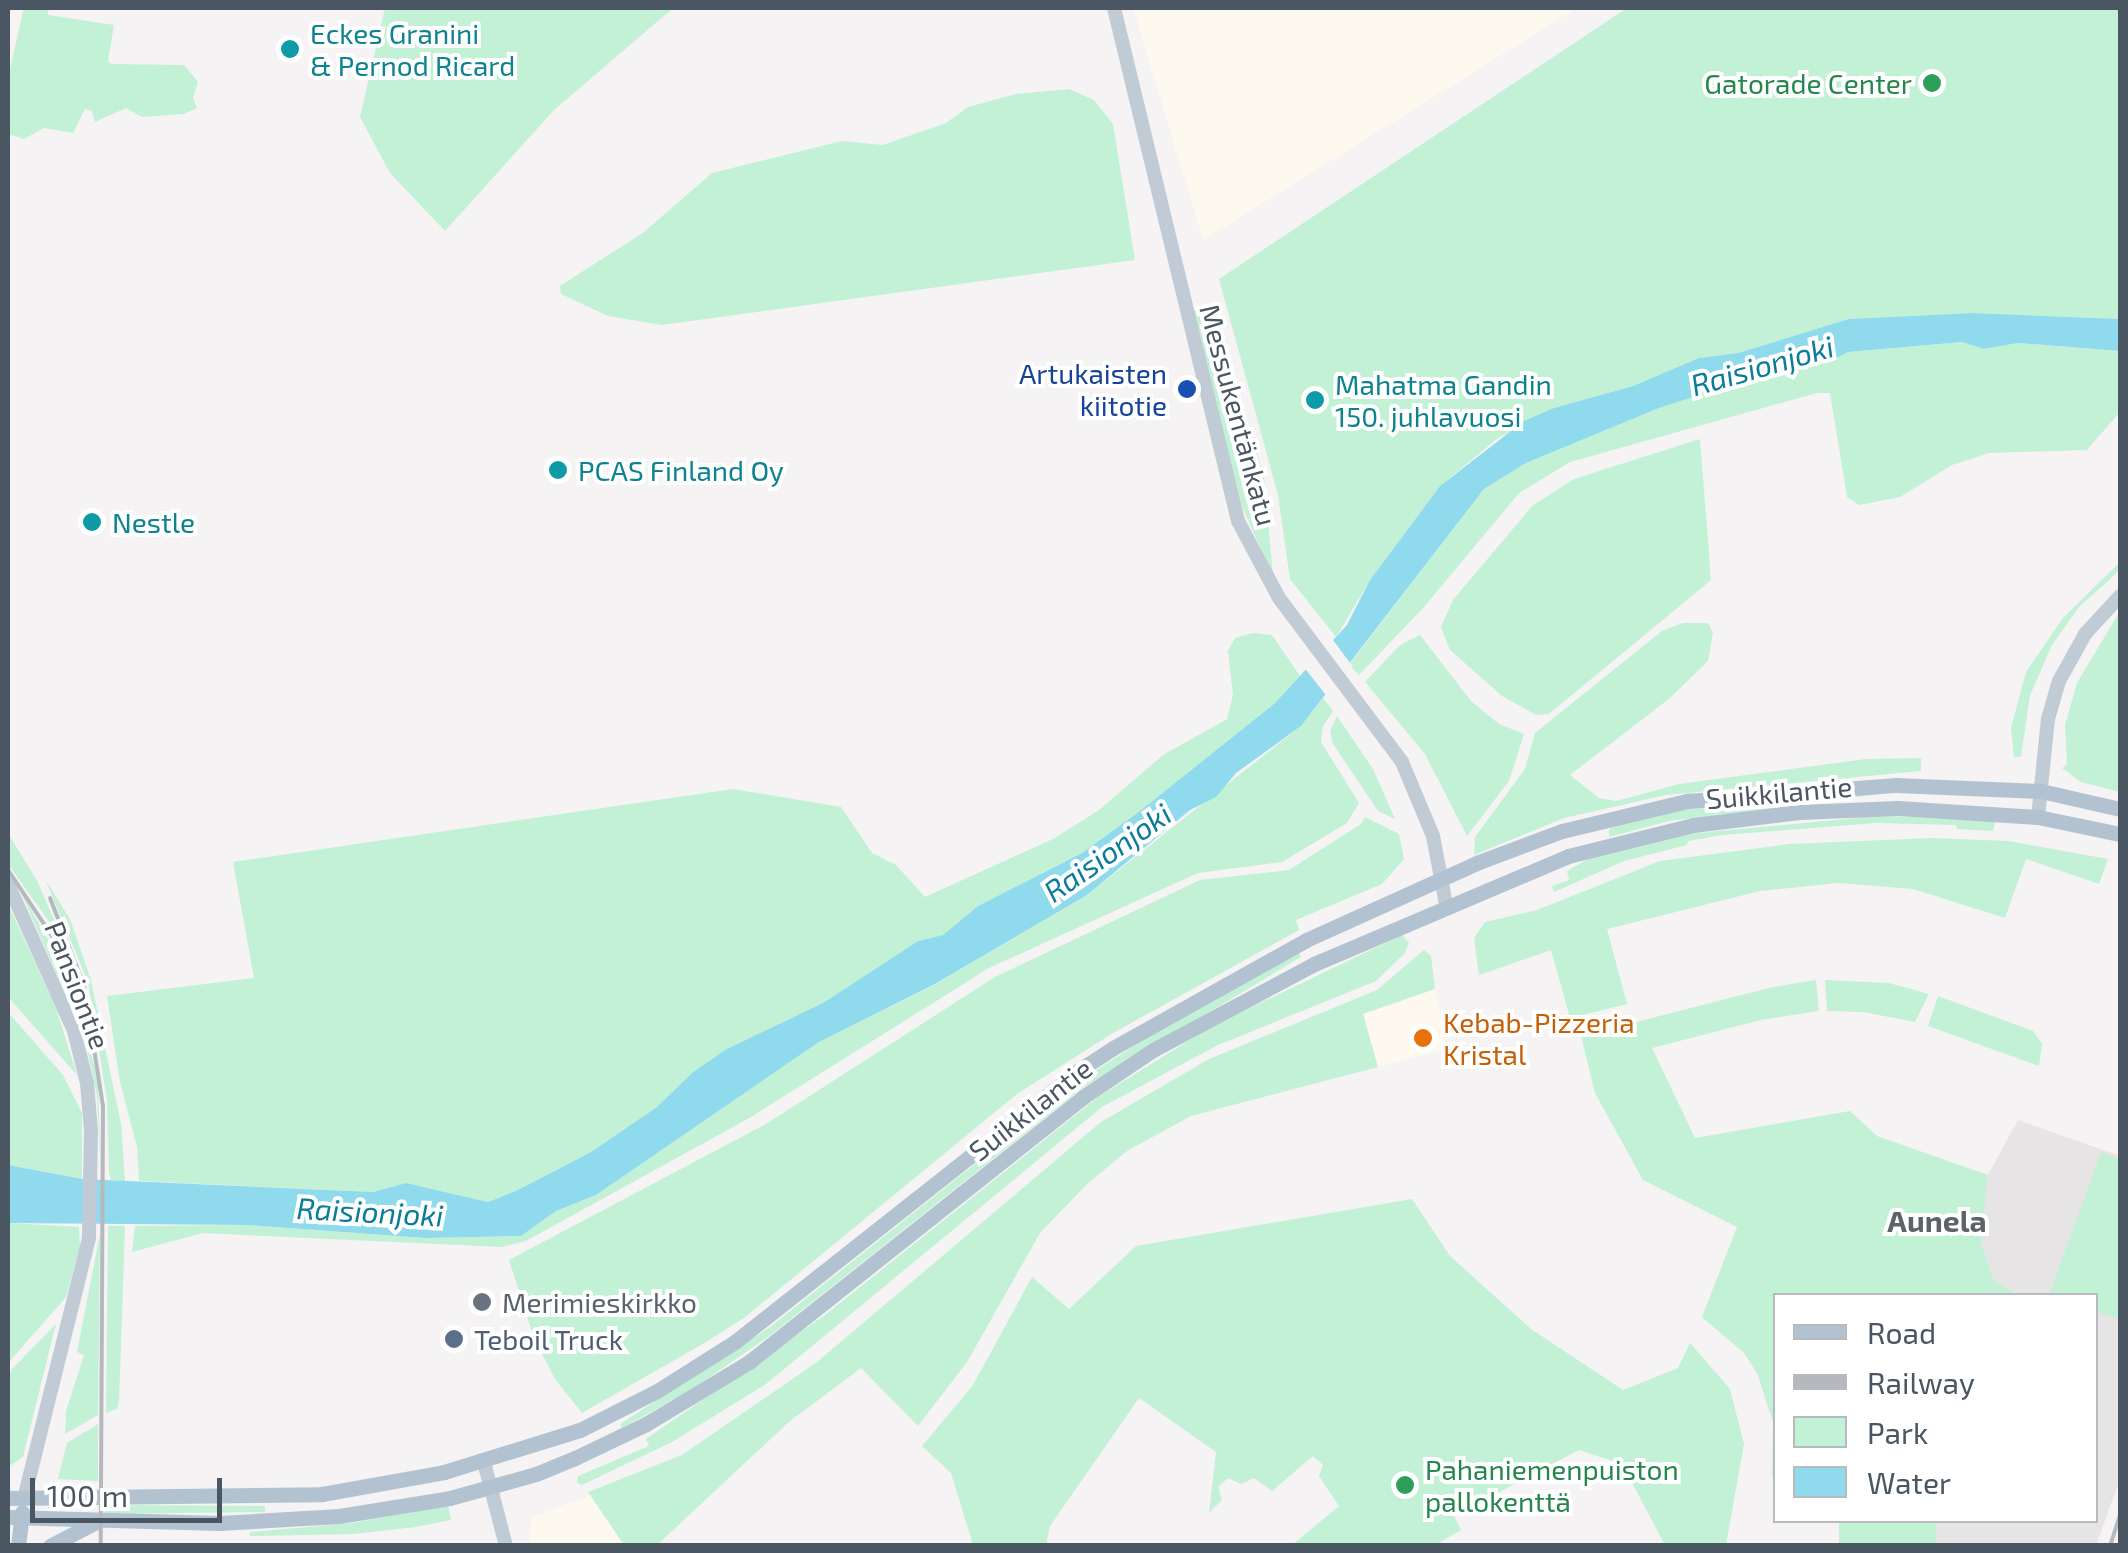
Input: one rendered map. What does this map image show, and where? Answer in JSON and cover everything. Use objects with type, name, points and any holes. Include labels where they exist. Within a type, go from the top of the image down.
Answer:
[{"type":"main road","name":"Suikkilantie","points":[[16,1498],[322,1494],[484,1462],[580,1430],[708,1360],[768,1318],[1090,1063],[1257,964],[1442,879],[1562,832],[1687,801],[1896,784],[2040,791],[2120,808]]},
{"type":"main road","name":"Suikkilantie","points":[[14,1517],[242,1523],[339,1516],[491,1488],[600,1447],[713,1386],[780,1338],[1083,1097],[1153,1050],[1266,988],[1446,906],[1568,856],[1693,825],[1800,812],[1898,808],[2038,817],[2120,834]]},
{"type":"main road","points":[[16,1498],[18,1546]]},
{"type":"main road","points":[[50,1546],[98,1522]]},
{"type":"street","name":"Messukentänkatu","points":[[1114,8],[1226,486],[1262,573],[1380,728],[1412,780],[1433,836],[1446,906]]},
{"type":"street","points":[[2038,817],[2048,719],[2064,668],[2085,634],[2120,596]]},
{"type":"street","name":"Pansiontie","points":[[8,884],[58,991],[80,1051],[90,1111],[90,1238],[16,1498]]},
{"type":"street","points":[[484,1462],[506,1546]]},
{"type":"shaded area","points":[[1133,8],[1577,8],[1203,240]]},
{"type":"shaded area","points":[[1435,989],[1447,1039],[1443,1050],[1378,1067],[1363,1014]]},
{"type":"shaded area","points":[[2018,1120],[2120,1156],[2120,1479],[2096,1545],[1937,1545],[1936,1523],[2098,1523],[2098,1293],[2015,1293],[1994,1280],[1981,1244],[1988,1175]]},
{"type":"shaded area","points":[[605,1489],[653,1546],[529,1546],[531,1518]]},
{"type":"green space","points":[[24,8],[48,8],[48,15],[114,25],[108,61],[112,64],[184,65],[198,82],[193,98],[197,108],[184,114],[142,117],[126,108],[95,122],[92,111],[85,109],[73,133],[44,128],[24,139],[8,134],[8,77]]},
{"type":"green space","points":[[385,8],[673,8],[554,110],[445,231],[390,173],[360,117]]},
{"type":"green space","points":[[1627,8],[2120,8],[2120,319],[1973,313],[1851,319],[1738,353],[1699,358],[1633,386],[1554,408],[1498,438],[1440,486],[1370,580],[1336,637],[1290,579],[1278,495],[1219,279]]},
{"type":"green space","points":[[1069,89],[1094,100],[1113,124],[1135,260],[662,325],[608,316],[561,294],[560,286],[644,232],[712,173],[842,141],[883,145],[946,123],[968,107],[1016,94]]},
{"type":"green space","points":[[1216,310],[1264,477],[1273,576],[1236,493],[1192,311]]},
{"type":"green space","points":[[1962,342],[1984,349],[2018,343],[2120,351],[2118,414],[2087,450],[1989,453],[1952,465],[1900,497],[1859,505],[1847,497],[1830,393],[1817,393],[1570,462],[1519,493],[1423,608],[1359,675],[1349,665],[1484,489],[1526,463],[1659,408],[1796,364],[1831,361],[1848,352]]},
{"type":"green space","points":[[1700,439],[1711,580],[1549,714],[1536,715],[1502,696],[1450,650],[1441,627],[1453,600],[1532,506],[1574,479]]},
{"type":"green space","points":[[2120,562],[2120,570],[2079,607],[2052,645],[2030,695],[2021,757],[2014,757],[2011,728],[2026,672],[2063,618]]},
{"type":"green space","points":[[2120,611],[2120,792],[2081,782],[2062,768],[2067,765],[2065,725],[2077,683]]},
{"type":"green space","points":[[1683,623],[1708,623],[1713,633],[1708,661],[1670,698],[1570,775],[1599,798],[1616,801],[1679,784],[1866,759],[1921,758],[1921,771],[1666,795],[1564,818],[1474,855],[1475,837],[1525,769],[1535,733],[1662,631]]},
{"type":"green space","points":[[1253,633],[1272,635],[1300,676],[1275,703],[1140,811],[1082,853],[978,906],[943,935],[918,941],[823,1003],[726,1050],[692,1073],[657,1107],[591,1152],[518,1190],[488,1202],[406,1183],[373,1192],[139,1181],[137,1147],[120,1082],[107,996],[254,978],[233,862],[733,789],[841,807],[872,853],[896,865],[925,897],[1055,838],[1099,810],[1163,755],[1227,719],[1233,695],[1228,651],[1235,638]]},
{"type":"green space","points":[[1420,635],[1471,701],[1499,724],[1524,734],[1509,781],[1467,836],[1425,754],[1365,682],[1400,645]]},
{"type":"green space","points":[[1323,698],[1333,711],[1323,726],[1321,742],[1359,803],[1347,823],[1282,862],[1198,873],[989,968],[751,1117],[526,1241],[502,1247],[203,1233],[132,1252],[135,1226],[247,1225],[425,1238],[521,1236],[556,1211],[596,1195],[819,1042],[936,984],[1087,895],[1301,726]]},
{"type":"green space","points":[[1337,716],[1373,769],[1395,819],[1378,811],[1333,744],[1330,731]]},
{"type":"green space","points":[[1895,792],[1669,821],[1609,837],[1609,829],[1623,822],[1670,811],[1730,802]]},
{"type":"green space","points":[[1877,816],[1996,819],[1993,831],[1957,829],[1956,825],[1876,823],[1723,835],[1688,841],[1687,845],[1624,861],[1554,892],[1552,886],[1569,880],[1567,871],[1595,855],[1687,834]]},
{"type":"green space","points":[[1365,817],[1399,834],[1404,859],[1382,884],[1296,920],[1299,930],[1113,1033],[1017,1094],[744,1318],[701,1345],[582,1413],[555,1379],[534,1338],[509,1260],[766,1124],[995,977],[1200,880],[1289,870],[1361,824]]},
{"type":"green space","points":[[8,833],[37,881],[65,944],[8,864]]},
{"type":"green space","points":[[1932,838],[2008,841],[2108,859],[2099,884],[2026,859],[2005,918],[1913,889],[1838,883],[1760,891],[1607,929],[1627,1004],[1570,1018],[1551,950],[1479,975],[1474,938],[1485,922],[1537,910],[1660,861],[1789,844]]},
{"type":"green space","points":[[45,879],[70,919],[91,980],[121,1124],[125,1181],[111,1180],[109,1172],[107,1100],[88,982]]},
{"type":"green space","points":[[19,888],[64,968],[83,1020],[98,1081],[101,1180],[97,1096],[85,1039]]},
{"type":"green space","points":[[8,904],[56,1008],[77,1075],[8,997]]},
{"type":"green space","points":[[1402,935],[1409,943],[1405,953],[1376,981],[1218,1045],[1102,1107],[766,1384],[672,1442],[582,1485],[577,1483],[578,1476],[649,1446],[646,1439],[825,1315],[1098,1097],[1212,1026]]},
{"type":"green space","points":[[1424,950],[1431,956],[1435,989],[1363,1014],[1378,1067],[1191,1116],[1127,1151],[1087,1184],[1040,1233],[967,1362],[918,1426],[861,1368],[790,1421],[657,1545],[624,1545],[588,1492],[682,1455],[817,1362],[1101,1122],[1209,1059],[1377,990]]},
{"type":"green space","points":[[1299,953],[1301,957],[1081,1089],[772,1334],[697,1386],[622,1428],[620,1424],[770,1327],[1078,1082],[1188,1011]]},
{"type":"green space","points":[[1816,980],[1819,1011],[1761,1020],[1652,1048],[1695,1138],[1850,1111],[1877,1136],[1988,1175],[1981,1244],[1994,1280],[2015,1293],[1773,1293],[1773,1422],[1757,1373],[1744,1353],[1702,1317],[1737,1227],[1643,1180],[1595,1093],[1581,1036],[1773,987]]},
{"type":"green space","points":[[1825,980],[1889,983],[1929,994],[1915,1022],[1863,1012],[1827,1011]]},
{"type":"green space","points":[[1938,996],[2033,1031],[2042,1044],[2039,1066],[1928,1026]]},
{"type":"green space","points":[[8,1012],[63,1075],[82,1113],[82,1179],[8,1165]]},
{"type":"green space","points":[[2101,1152],[2120,1160],[2120,1319],[2098,1313],[2098,1293],[2050,1293]]},
{"type":"green space","points":[[1412,1199],[1450,1256],[1531,1329],[1623,1390],[1678,1368],[1690,1343],[1730,1389],[1744,1444],[1726,1545],[1665,1545],[1622,1464],[1579,1450],[1454,1516],[1461,1530],[1435,1545],[1292,1545],[1339,1506],[1319,1476],[1323,1465],[1313,1456],[1272,1491],[1254,1478],[1241,1484],[1228,1478],[1218,1487],[1222,1500],[1209,1513],[1216,1452],[1139,1398],[1050,1526],[1046,1545],[973,1545],[951,1473],[922,1446],[973,1385],[1032,1277],[1069,1309],[1136,1246]]},
{"type":"green space","points":[[8,1223],[79,1227],[80,1246],[66,1297],[8,1363]]},
{"type":"green space","points":[[108,1226],[125,1226],[119,1402],[117,1409],[106,1413]]},
{"type":"green space","points":[[100,1234],[98,1415],[65,1434],[66,1411],[84,1355],[77,1352]]},
{"type":"green space","points":[[56,1324],[23,1457],[8,1467],[8,1380],[12,1369]]},
{"type":"green space","points":[[98,1424],[98,1481],[58,1479],[67,1443]]},
{"type":"green space","points":[[105,1505],[265,1506],[265,1512],[105,1514]]},
{"type":"green space","points":[[448,1505],[451,1520],[416,1527],[353,1534],[250,1536],[250,1532],[352,1523]]},
{"type":"green space","points":[[1839,1523],[1936,1523],[1937,1545],[1839,1545]]},
{"type":"water","name":"Raisionjoki","points":[[1973,313],[2120,319],[2120,351],[2018,343],[1984,349],[1962,342],[1848,352],[1831,361],[1796,364],[1659,408],[1526,463],[1484,489],[1301,726],[1236,773],[1216,797],[1190,810],[1087,895],[935,984],[819,1042],[596,1195],[556,1211],[521,1236],[425,1238],[247,1225],[8,1223],[8,1165],[82,1179],[373,1192],[406,1183],[488,1202],[518,1190],[591,1152],[657,1107],[692,1073],[725,1050],[823,1003],[918,941],[943,935],[978,906],[1082,853],[1140,811],[1275,703],[1347,625],[1370,580],[1440,486],[1524,421],[1554,408],[1633,386],[1699,358],[1738,353],[1849,319]]},
{"type":"pier","points":[[1330,636],[1353,667],[1329,699],[1303,666]]},
{"type":"railway","points":[[8,870],[56,942]]},
{"type":"railway","points":[[50,898],[84,985],[103,1106],[101,1546]]},
{"type":"railway","points":[[2110,1546],[2120,1516]]},
{"type":"place","name":"Eckes Granini & Pernod Ricard","points":[[290,49]]},
{"type":"place","name":"Gatorade Center","points":[[1932,83]]},
{"type":"place","name":"Artukaisten kiitotie","points":[[1187,389]]},
{"type":"place","name":"Mahatma Gandin 150. juhlavuosi","points":[[1315,400]]},
{"type":"place","name":"PCAS Finland Oy","points":[[558,470]]},
{"type":"place","name":"Nestle","points":[[92,522]]},
{"type":"place","name":"Kebab-Pizzeria Kristal","points":[[1423,1038]]},
{"type":"place","name":"Merimieskirkko","points":[[482,1302]]},
{"type":"place","name":"Teboil Truck","points":[[454,1339]]},
{"type":"place","name":"Pahaniemenpuiston pallokenttä","points":[[1405,1485]]},
{"type":"district","name":"Aunela","points":[[1937,1220]]}]
